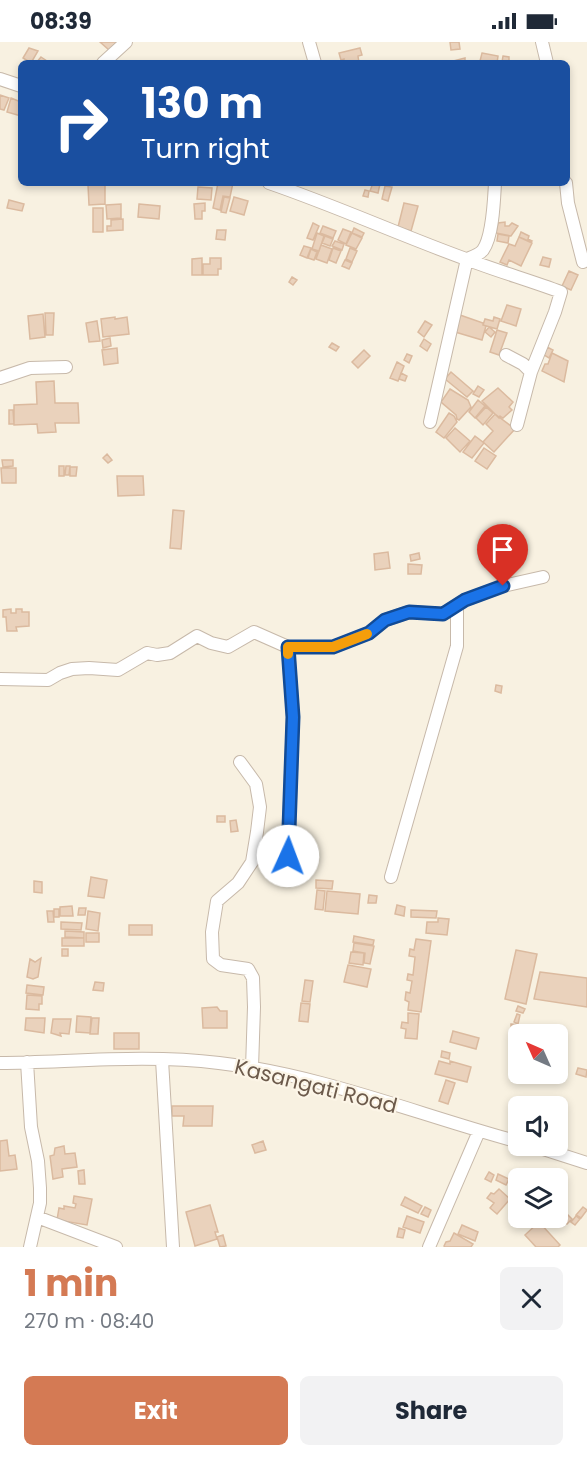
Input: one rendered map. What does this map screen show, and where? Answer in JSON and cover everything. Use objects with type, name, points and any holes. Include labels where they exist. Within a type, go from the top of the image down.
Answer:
[{"type":"street","points":[[106,60],[126,42]]},
{"type":"street","points":[[309,42],[314,60]]},
{"type":"street","points":[[542,42],[547,60]]},
{"type":"street","points":[[0,79],[18,85]]},
{"type":"street","points":[[278,186],[319,200],[466,259],[561,292],[531,372],[517,424]]},
{"type":"street","points":[[466,259],[479,253],[487,242],[494,210],[495,186]]},
{"type":"street","points":[[566,186],[568,202],[584,262]]},
{"type":"street","points":[[430,422],[466,259]]},
{"type":"street","points":[[506,355],[531,372]]},
{"type":"street","points":[[0,378],[30,368],[66,367]]},
{"type":"street","points":[[0,679],[48,680],[72,669],[118,670],[147,653],[157,655],[170,653],[197,636],[211,643],[228,647],[254,632],[288,647],[333,647],[369,633],[385,620],[409,612],[443,614],[465,600],[503,586],[543,577]]},
{"type":"street","points":[[391,877],[457,646],[458,605]]},
{"type":"street","points":[[288,647],[293,717],[288,856]]},
{"type":"street","points":[[240,762],[256,784],[260,807],[257,832],[252,862],[238,883],[217,901],[212,932],[213,959],[221,965],[248,969],[253,978],[255,1007],[252,1068]]},
{"type":"street","points":[[162,1059],[173,1247]]},
{"type":"street","name":"Kasangati Road","points":[[0,1063],[162,1059],[219,1063],[280,1072],[508,1139]]},
{"type":"street","points":[[27,1062],[31,1127],[38,1161],[40,1188],[40,1203],[30,1247]]},
{"type":"street","points":[[429,1247],[479,1131]]},
{"type":"street","points":[[567,1156],[587,1162]]},
{"type":"street","points":[[37,1216],[116,1247]]},
{"type":"building","points":[[100,42],[117,42],[109,50]]},
{"type":"building","points":[[450,42],[459,42],[460,49],[451,50]]},
{"type":"building","points":[[29,48],[38,51],[33,60],[23,58]]},
{"type":"building","points":[[360,48],[362,55],[358,56],[359,60],[341,60],[339,53]]},
{"type":"building","points":[[482,53],[498,56],[497,60],[480,60]]},
{"type":"building","points":[[0,95],[9,98],[4,110],[0,109]]},
{"type":"building","points":[[11,98],[18,101],[18,115],[7,112]]},
{"type":"building","points":[[88,186],[105,186],[105,204],[89,205]]},
{"type":"building","points":[[217,186],[232,186],[230,197],[223,196],[220,210],[213,208]]},
{"type":"building","points":[[372,186],[380,186],[378,193],[370,191]]},
{"type":"building","points":[[385,186],[392,187],[388,201],[382,199]]},
{"type":"building","points":[[198,187],[212,188],[211,200],[197,199]]},
{"type":"building","points":[[365,190],[369,191],[368,197],[363,196]]},
{"type":"building","points":[[224,197],[230,198],[226,213],[221,212]]},
{"type":"building","points":[[234,197],[248,201],[244,215],[230,211]]},
{"type":"building","points":[[9,200],[24,204],[22,211],[7,208]]},
{"type":"building","points":[[205,203],[202,219],[195,219],[194,204]]},
{"type":"building","points":[[404,203],[418,206],[411,231],[398,227]]},
{"type":"building","points":[[121,204],[121,218],[107,219],[106,205]]},
{"type":"building","points":[[139,204],[160,206],[159,219],[138,217]]},
{"type":"building","points":[[93,208],[103,208],[103,232],[93,232]]},
{"type":"building","points":[[123,219],[123,230],[107,231],[107,226],[111,226],[111,220]]},
{"type":"building","points":[[505,222],[505,226],[512,223],[518,226],[511,236],[496,233],[498,223]]},
{"type":"building","points":[[313,223],[319,226],[313,240],[307,238]]},
{"type":"building","points":[[323,226],[336,231],[333,238],[320,233]]},
{"type":"building","points":[[354,228],[364,233],[362,237],[352,233]]},
{"type":"building","points":[[343,229],[351,232],[346,244],[338,240]]},
{"type":"building","points":[[217,230],[226,230],[225,240],[216,239]]},
{"type":"building","points":[[521,232],[529,236],[528,239],[532,241],[519,237]]},
{"type":"building","points":[[317,233],[324,236],[319,251],[312,249]]},
{"type":"building","points":[[352,233],[362,238],[356,249],[346,245]]},
{"type":"building","points":[[498,234],[509,236],[508,243],[497,241]]},
{"type":"building","points":[[325,236],[333,239],[330,246],[322,243]]},
{"type":"building","points":[[519,237],[532,243],[521,266],[509,260],[507,265],[500,262],[509,244],[515,246]]},
{"type":"building","points":[[335,241],[344,244],[342,250],[332,246]]},
{"type":"building","points":[[321,245],[332,249],[327,263],[316,259]]},
{"type":"building","points":[[304,246],[311,248],[307,258],[300,255]]},
{"type":"building","points":[[333,248],[341,251],[336,263],[329,260]]},
{"type":"building","points":[[350,248],[357,251],[352,262],[346,259]]},
{"type":"building","points":[[311,249],[317,252],[314,260],[308,258]]},
{"type":"building","points":[[543,257],[551,259],[549,267],[540,265]]},
{"type":"building","points":[[202,258],[202,275],[192,275],[192,259]]},
{"type":"building","points":[[210,258],[221,258],[221,269],[218,269],[218,275],[203,275],[203,264],[210,264]]},
{"type":"building","points":[[345,260],[352,263],[349,269],[342,266]]},
{"type":"building","points":[[569,271],[578,275],[571,290],[562,286]]},
{"type":"building","points":[[292,277],[297,280],[293,285],[289,282]]},
{"type":"building","points":[[507,305],[521,309],[516,326],[501,321]]},
{"type":"building","points":[[45,313],[54,313],[53,335],[46,335]]},
{"type":"building","points":[[43,314],[45,337],[30,339],[28,316]]},
{"type":"building","points":[[460,315],[486,326],[482,340],[455,332]]},
{"type":"building","points":[[115,317],[115,319],[127,317],[129,334],[103,337],[101,319]]},
{"type":"building","points":[[494,317],[500,319],[497,329],[483,325],[485,319],[493,321]]},
{"type":"building","points":[[97,321],[100,341],[89,342],[86,323]]},
{"type":"building","points":[[425,321],[432,325],[424,337],[418,332]]},
{"type":"building","points":[[489,327],[495,332],[491,337],[485,332]]},
{"type":"building","points":[[497,330],[507,333],[499,355],[490,352]]},
{"type":"building","points":[[110,338],[111,346],[103,348],[102,340]]},
{"type":"building","points":[[424,339],[431,344],[427,351],[420,346]]},
{"type":"building","points":[[332,343],[339,347],[336,351],[329,347]]},
{"type":"building","points":[[547,347],[553,350],[549,358],[544,355]]},
{"type":"building","points":[[117,348],[118,363],[104,365],[102,350]]},
{"type":"building","points":[[364,350],[370,356],[358,368],[352,362]]},
{"type":"building","points":[[552,353],[568,361],[564,382],[542,371],[545,364],[548,364]]},
{"type":"building","points":[[407,354],[412,356],[409,363],[404,360]]},
{"type":"building","points":[[397,362],[404,366],[398,381],[390,378]]},
{"type":"building","points":[[451,372],[473,391],[467,397],[445,379]]},
{"type":"building","points":[[401,373],[407,376],[405,381],[399,379]]},
{"type":"building","points":[[54,381],[55,403],[78,403],[79,423],[55,423],[56,432],[38,433],[37,424],[14,425],[14,405],[37,404],[36,382]]},
{"type":"building","points":[[478,386],[484,390],[479,397],[473,394]]},
{"type":"building","points":[[498,388],[513,402],[509,407],[512,410],[503,418],[500,416],[499,418],[482,401]]},
{"type":"building","points":[[450,389],[468,400],[471,407],[459,420],[441,402]]},
{"type":"building","points":[[478,400],[485,406],[475,418],[469,412]]},
{"type":"building","points":[[486,407],[493,413],[483,425],[476,418]]},
{"type":"building","points":[[9,410],[13,410],[14,424],[9,424]]},
{"type":"building","points":[[449,413],[457,422],[444,438],[436,432]]},
{"type":"building","points":[[495,414],[515,429],[494,452],[483,442],[493,431],[486,424]]},
{"type":"building","points":[[455,428],[470,441],[460,452],[446,438]]},
{"type":"building","points":[[475,436],[484,443],[472,458],[463,452]]},
{"type":"building","points":[[484,448],[496,456],[487,469],[475,461]]},
{"type":"building","points":[[107,454],[112,460],[108,463],[103,458]]},
{"type":"building","points":[[2,460],[13,460],[13,466],[3,467]]},
{"type":"building","points":[[59,466],[64,466],[64,476],[59,476]]},
{"type":"building","points":[[66,466],[70,466],[69,475],[65,475]]},
{"type":"building","points":[[70,467],[77,467],[76,476],[70,476]]},
{"type":"building","points":[[1,468],[16,468],[16,483],[2,483]]},
{"type":"building","points":[[117,476],[143,476],[144,495],[118,496]]},
{"type":"building","points":[[173,510],[184,511],[181,549],[170,548]]},
{"type":"building","points":[[388,552],[390,568],[375,570],[374,554]]},
{"type":"building","points":[[419,553],[420,559],[411,561],[410,555]]},
{"type":"building","points":[[408,564],[422,565],[421,574],[408,574]]},
{"type":"building","points":[[11,609],[11,613],[16,613],[16,609],[29,612],[29,626],[16,627],[17,631],[7,631],[3,610]]},
{"type":"building","points":[[496,685],[502,686],[501,693],[495,691]]},
{"type":"building","points":[[217,816],[225,816],[225,822],[217,822]]},
{"type":"building","points":[[236,820],[238,831],[231,832],[230,821]]},
{"type":"building","points":[[91,877],[107,880],[104,898],[88,896]]},
{"type":"building","points":[[316,880],[333,881],[332,889],[316,888]]},
{"type":"building","points":[[34,881],[42,882],[42,893],[34,892]]},
{"type":"building","points":[[317,890],[325,891],[323,910],[315,909]]},
{"type":"building","points":[[327,891],[360,894],[358,914],[325,911]]},
{"type":"building","points":[[369,895],[377,896],[376,903],[368,903]]},
{"type":"building","points":[[397,905],[405,907],[404,916],[395,914]]},
{"type":"building","points":[[72,906],[73,916],[60,916],[60,907]]},
{"type":"building","points":[[79,908],[86,908],[85,915],[78,915]]},
{"type":"building","points":[[54,909],[59,909],[59,917],[54,917]]},
{"type":"building","points":[[411,910],[437,911],[436,918],[411,917]]},
{"type":"building","points":[[47,911],[53,911],[54,922],[48,922]]},
{"type":"building","points":[[88,911],[100,913],[98,931],[86,929]]},
{"type":"building","points":[[438,918],[449,919],[447,935],[426,933],[427,922],[438,922]]},
{"type":"building","points":[[61,922],[82,923],[81,930],[61,929]]},
{"type":"building","points":[[129,925],[152,925],[152,935],[129,935]]},
{"type":"building","points":[[65,931],[84,932],[84,938],[65,937]]},
{"type":"building","points":[[86,933],[99,933],[99,942],[86,942]]},
{"type":"building","points":[[354,936],[374,940],[373,945],[353,942]]},
{"type":"building","points":[[62,938],[84,938],[84,946],[62,946]]},
{"type":"building","points":[[416,939],[431,941],[421,1012],[408,1010],[409,1002],[405,1000],[406,992],[410,993],[412,981],[407,980],[408,974],[413,975],[415,957],[409,956],[410,949],[414,950]]},
{"type":"building","points":[[354,943],[374,946],[370,964],[364,963],[365,953],[353,951]]},
{"type":"building","points":[[62,949],[68,949],[68,956],[62,956]]},
{"type":"building","points":[[516,950],[537,954],[526,1004],[505,999]]},
{"type":"building","points":[[351,952],[364,953],[363,965],[349,963]]},
{"type":"building","points":[[41,958],[38,977],[33,979],[27,977],[30,959],[35,962]]},
{"type":"building","points":[[348,965],[371,969],[367,987],[344,982]]},
{"type":"building","points":[[540,972],[587,978],[587,1007],[534,999]]},
{"type":"building","points":[[305,980],[313,981],[310,1002],[302,1001]]},
{"type":"building","points":[[95,982],[104,983],[103,991],[93,990]]},
{"type":"building","points":[[27,985],[44,987],[43,995],[26,993]]},
{"type":"building","points":[[27,995],[42,996],[39,1010],[26,1009]]},
{"type":"building","points":[[301,1003],[310,1004],[308,1022],[299,1021]]},
{"type":"building","points":[[518,1006],[525,1009],[523,1013],[516,1011]]},
{"type":"building","points":[[217,1007],[220,1011],[227,1011],[227,1028],[203,1028],[202,1008]]},
{"type":"building","points":[[408,1013],[419,1014],[417,1039],[405,1038],[406,1029],[401,1028],[402,1022],[408,1023]]},
{"type":"building","points":[[517,1014],[520,1015],[518,1024],[514,1022]]},
{"type":"building","points":[[77,1016],[91,1017],[90,1033],[76,1032]]},
{"type":"building","points":[[26,1018],[45,1018],[44,1033],[25,1030]]},
{"type":"building","points":[[92,1018],[99,1018],[98,1034],[90,1034]]},
{"type":"building","points":[[53,1019],[71,1019],[69,1034],[60,1033],[61,1036],[51,1033]]},
{"type":"building","points":[[453,1031],[479,1038],[476,1049],[450,1042]]},
{"type":"building","points":[[114,1033],[139,1033],[139,1049],[114,1049]]},
{"type":"building","points":[[442,1051],[450,1053],[449,1059],[441,1057]]},
{"type":"building","points":[[439,1061],[450,1064],[450,1061],[471,1067],[467,1082],[435,1074]]},
{"type":"building","points":[[578,1068],[587,1070],[586,1077],[576,1074]]},
{"type":"building","points":[[446,1080],[455,1083],[448,1104],[439,1101]]},
{"type":"building","points":[[172,1106],[213,1106],[212,1126],[183,1126],[184,1116],[172,1116]]},
{"type":"building","points":[[7,1140],[9,1156],[15,1155],[17,1169],[0,1171],[0,1141]]},
{"type":"building","points":[[263,1141],[266,1150],[255,1153],[252,1145]]},
{"type":"building","points":[[64,1146],[65,1154],[75,1153],[77,1167],[62,1169],[63,1177],[53,1179],[50,1156],[54,1155],[55,1148]]},
{"type":"building","points":[[84,1170],[85,1184],[79,1184],[78,1171]]},
{"type":"building","points":[[489,1172],[494,1175],[491,1182],[485,1179]]},
{"type":"building","points":[[498,1174],[508,1179],[506,1185],[496,1180]]},
{"type":"building","points":[[499,1189],[508,1197],[508,1201],[497,1214],[490,1208],[494,1203],[487,1198],[491,1193],[494,1194]]},
{"type":"building","points":[[74,1196],[92,1199],[87,1225],[57,1220],[59,1208],[64,1209],[64,1206],[75,1208]]},
{"type":"building","points":[[405,1197],[422,1206],[418,1213],[401,1205]]},
{"type":"building","points":[[210,1205],[218,1232],[215,1232],[217,1239],[195,1246],[186,1212]]},
{"type":"building","points":[[425,1207],[431,1210],[428,1217],[421,1214]]},
{"type":"building","points":[[583,1207],[587,1210],[581,1218],[576,1215]]},
{"type":"building","points":[[407,1216],[424,1222],[420,1233],[403,1227]]},
{"type":"building","points":[[576,1216],[580,1219],[575,1225],[571,1222]]},
{"type":"building","points":[[462,1225],[478,1232],[475,1241],[458,1234]]},
{"type":"building","points":[[399,1228],[405,1230],[403,1238],[397,1237]]},
{"type":"building","points":[[533,1228],[544,1228],[560,1245],[558,1247],[536,1247],[525,1235]]},
{"type":"building","points":[[454,1233],[473,1244],[471,1247],[445,1247],[446,1242],[450,1241]]},
{"type":"building","points":[[223,1235],[226,1246],[220,1247],[217,1237]]},
{"type":"slow traffic","points":[[288,654],[288,647],[333,647],[367,634]]},
{"type":"route","points":[[288,856],[293,717],[288,647],[333,647],[369,633],[385,620],[409,612],[443,614],[465,600],[503,586]]}]
